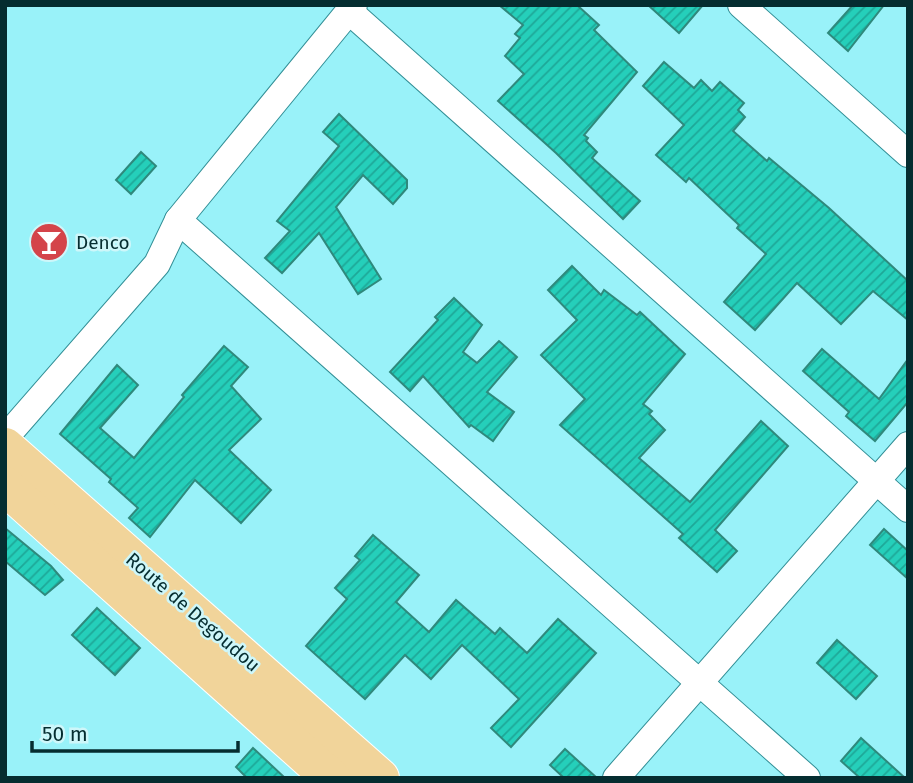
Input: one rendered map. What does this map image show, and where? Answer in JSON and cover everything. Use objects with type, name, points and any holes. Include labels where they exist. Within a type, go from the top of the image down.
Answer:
[{"type":"main road","name":"Route de Degoudou","points":[[5,447],[380,778]]},
{"type":"main road","name":"Route de Degoudou","points":[[5,486],[331,778]]},
{"type":"street","points":[[741,5],[908,154]]},
{"type":"street","points":[[5,438],[158,264],[178,220],[351,8],[908,509]]},
{"type":"street","points":[[178,220],[807,778]]},
{"type":"street","points":[[616,778],[908,445]]},
{"type":"building","points":[[499,5],[577,5],[599,25],[594,30],[637,72],[584,135],[597,152],[592,158],[640,201],[623,219],[498,101],[524,74],[505,56],[520,38],[515,34],[523,25]]},
{"type":"building","points":[[648,5],[703,5],[679,33]]},
{"type":"building","points":[[853,5],[884,5],[848,51],[828,33]]},
{"type":"building","points":[[664,62],[694,88],[701,80],[712,91],[720,82],[744,103],[738,110],[745,117],[733,131],[767,161],[769,158],[829,208],[908,281],[908,320],[873,291],[841,324],[797,283],[755,330],[724,302],[766,254],[689,178],[686,182],[656,155],[684,125],[643,86]]},
{"type":"building","points":[[339,114],[407,180],[407,188],[393,204],[363,175],[336,207],[381,279],[358,294],[319,233],[282,273],[265,258],[290,231],[277,221],[339,146],[323,132]]},
{"type":"building","points":[[141,152],[156,166],[131,194],[116,180]]},
{"type":"building","points":[[572,266],[601,295],[604,290],[637,315],[640,312],[685,354],[643,404],[652,411],[649,414],[665,430],[639,458],[690,502],[761,421],[788,446],[715,530],[737,551],[717,572],[679,538],[683,534],[560,425],[585,399],[541,355],[577,320],[548,290]]},
{"type":"building","points":[[454,298],[482,325],[463,352],[477,363],[499,341],[517,357],[487,392],[514,412],[493,441],[471,425],[469,427],[423,376],[410,391],[390,372],[438,320],[435,317]]},
{"type":"building","points":[[224,346],[248,367],[231,386],[261,419],[229,450],[271,490],[241,523],[195,480],[150,537],[129,518],[138,508],[109,482],[111,479],[60,434],[117,365],[138,385],[100,428],[134,458]]},
{"type":"building","points":[[822,349],[879,399],[908,359],[908,402],[875,441],[846,416],[849,412],[803,371]]},
{"type":"building","points":[[5,528],[51,566],[63,580],[45,595],[5,561]]},
{"type":"building","points":[[884,529],[908,551],[908,579],[870,545]]},
{"type":"building","points":[[373,535],[419,575],[396,602],[429,632],[456,600],[495,634],[500,628],[527,653],[558,619],[596,653],[511,747],[491,728],[519,699],[462,645],[431,679],[405,655],[365,699],[306,646],[347,599],[335,588],[360,560],[355,556]]},
{"type":"building","points":[[97,608],[140,648],[115,675],[72,635]]},
{"type":"building","points":[[837,640],[877,676],[856,699],[817,663]]},
{"type":"building","points":[[861,738],[905,778],[860,778],[841,761]]},
{"type":"building","points":[[253,748],[285,778],[247,778],[236,767]]},
{"type":"building","points":[[565,749],[597,778],[564,778],[550,765]]},
{"type":"place","name":"Denco","points":[[49,242]]}]
